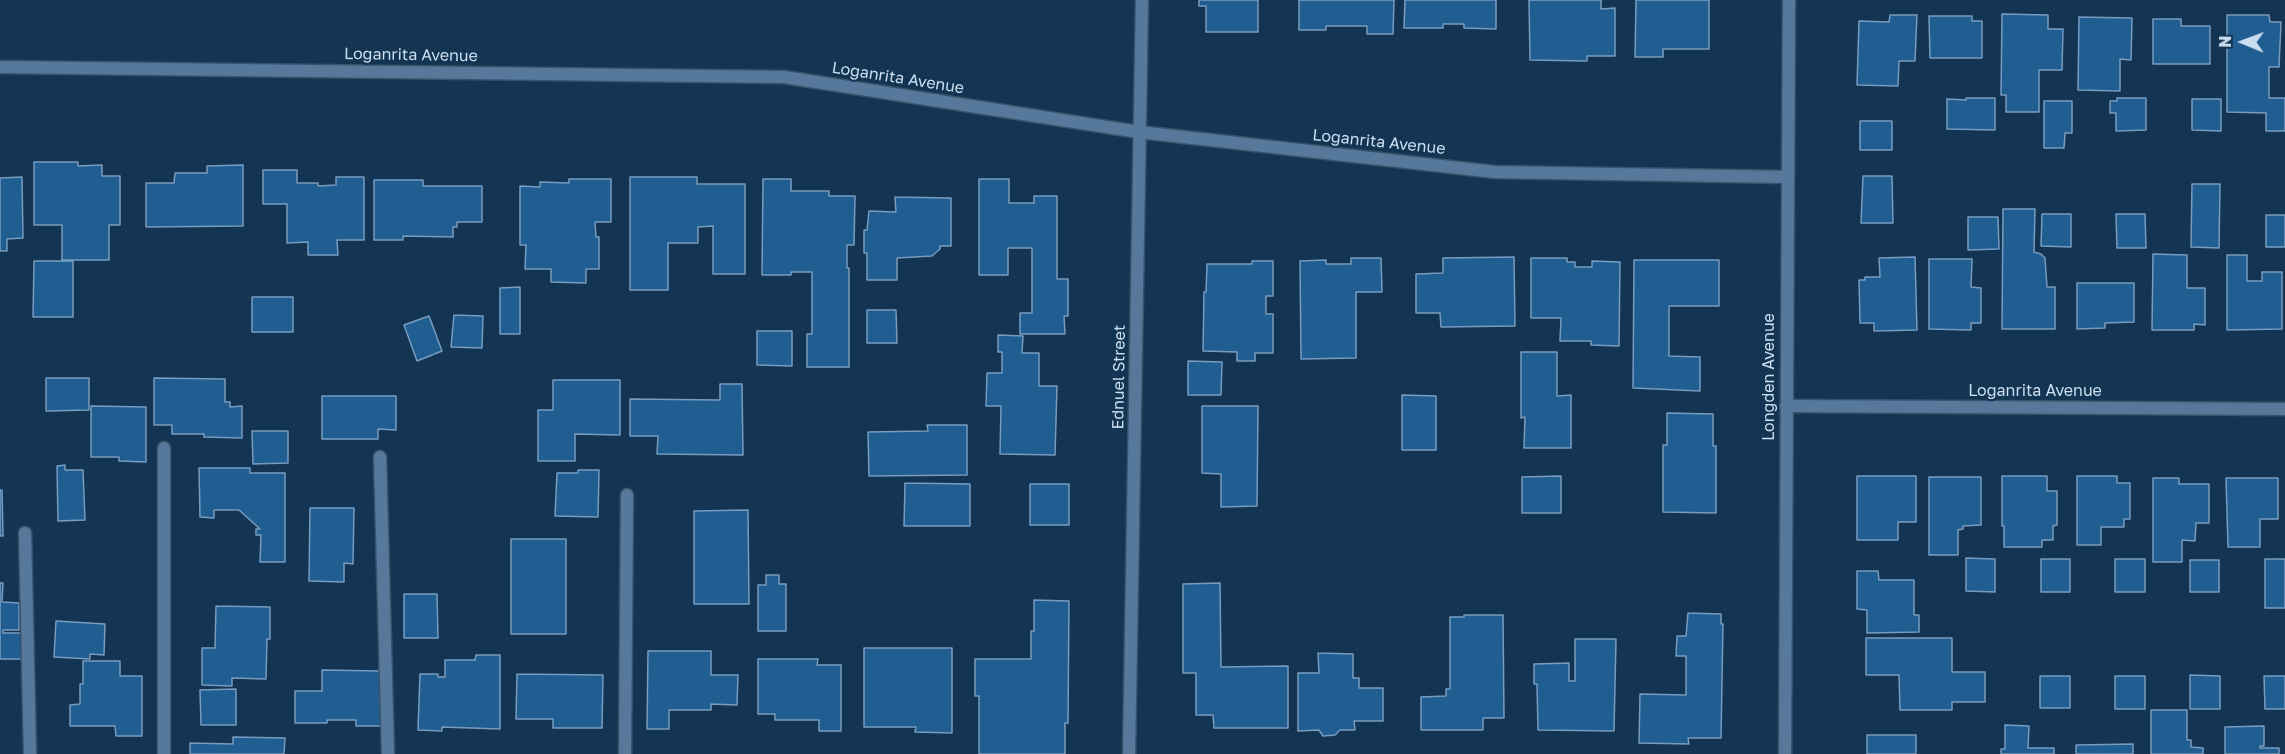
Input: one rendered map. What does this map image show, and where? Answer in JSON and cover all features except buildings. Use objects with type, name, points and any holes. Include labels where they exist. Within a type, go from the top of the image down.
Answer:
[{"type":"street","name":"Ednuel Street","points":[[1129,754],[1142,0]]},
{"type":"street","name":"Longden Avenue","points":[[1785,754],[1789,0]]},
{"type":"street","name":"Loganrita Avenue","points":[[0,67],[784,77],[1140,132],[1495,172],[1787,177]]},
{"type":"street","name":"Loganrita Avenue","points":[[1786,406],[2285,409]]},
{"type":"street","points":[[164,448],[164,754]]},
{"type":"street","points":[[380,457],[388,754]]},
{"type":"street","points":[[625,754],[627,495]]},
{"type":"street","points":[[25,533],[30,754]]}]
